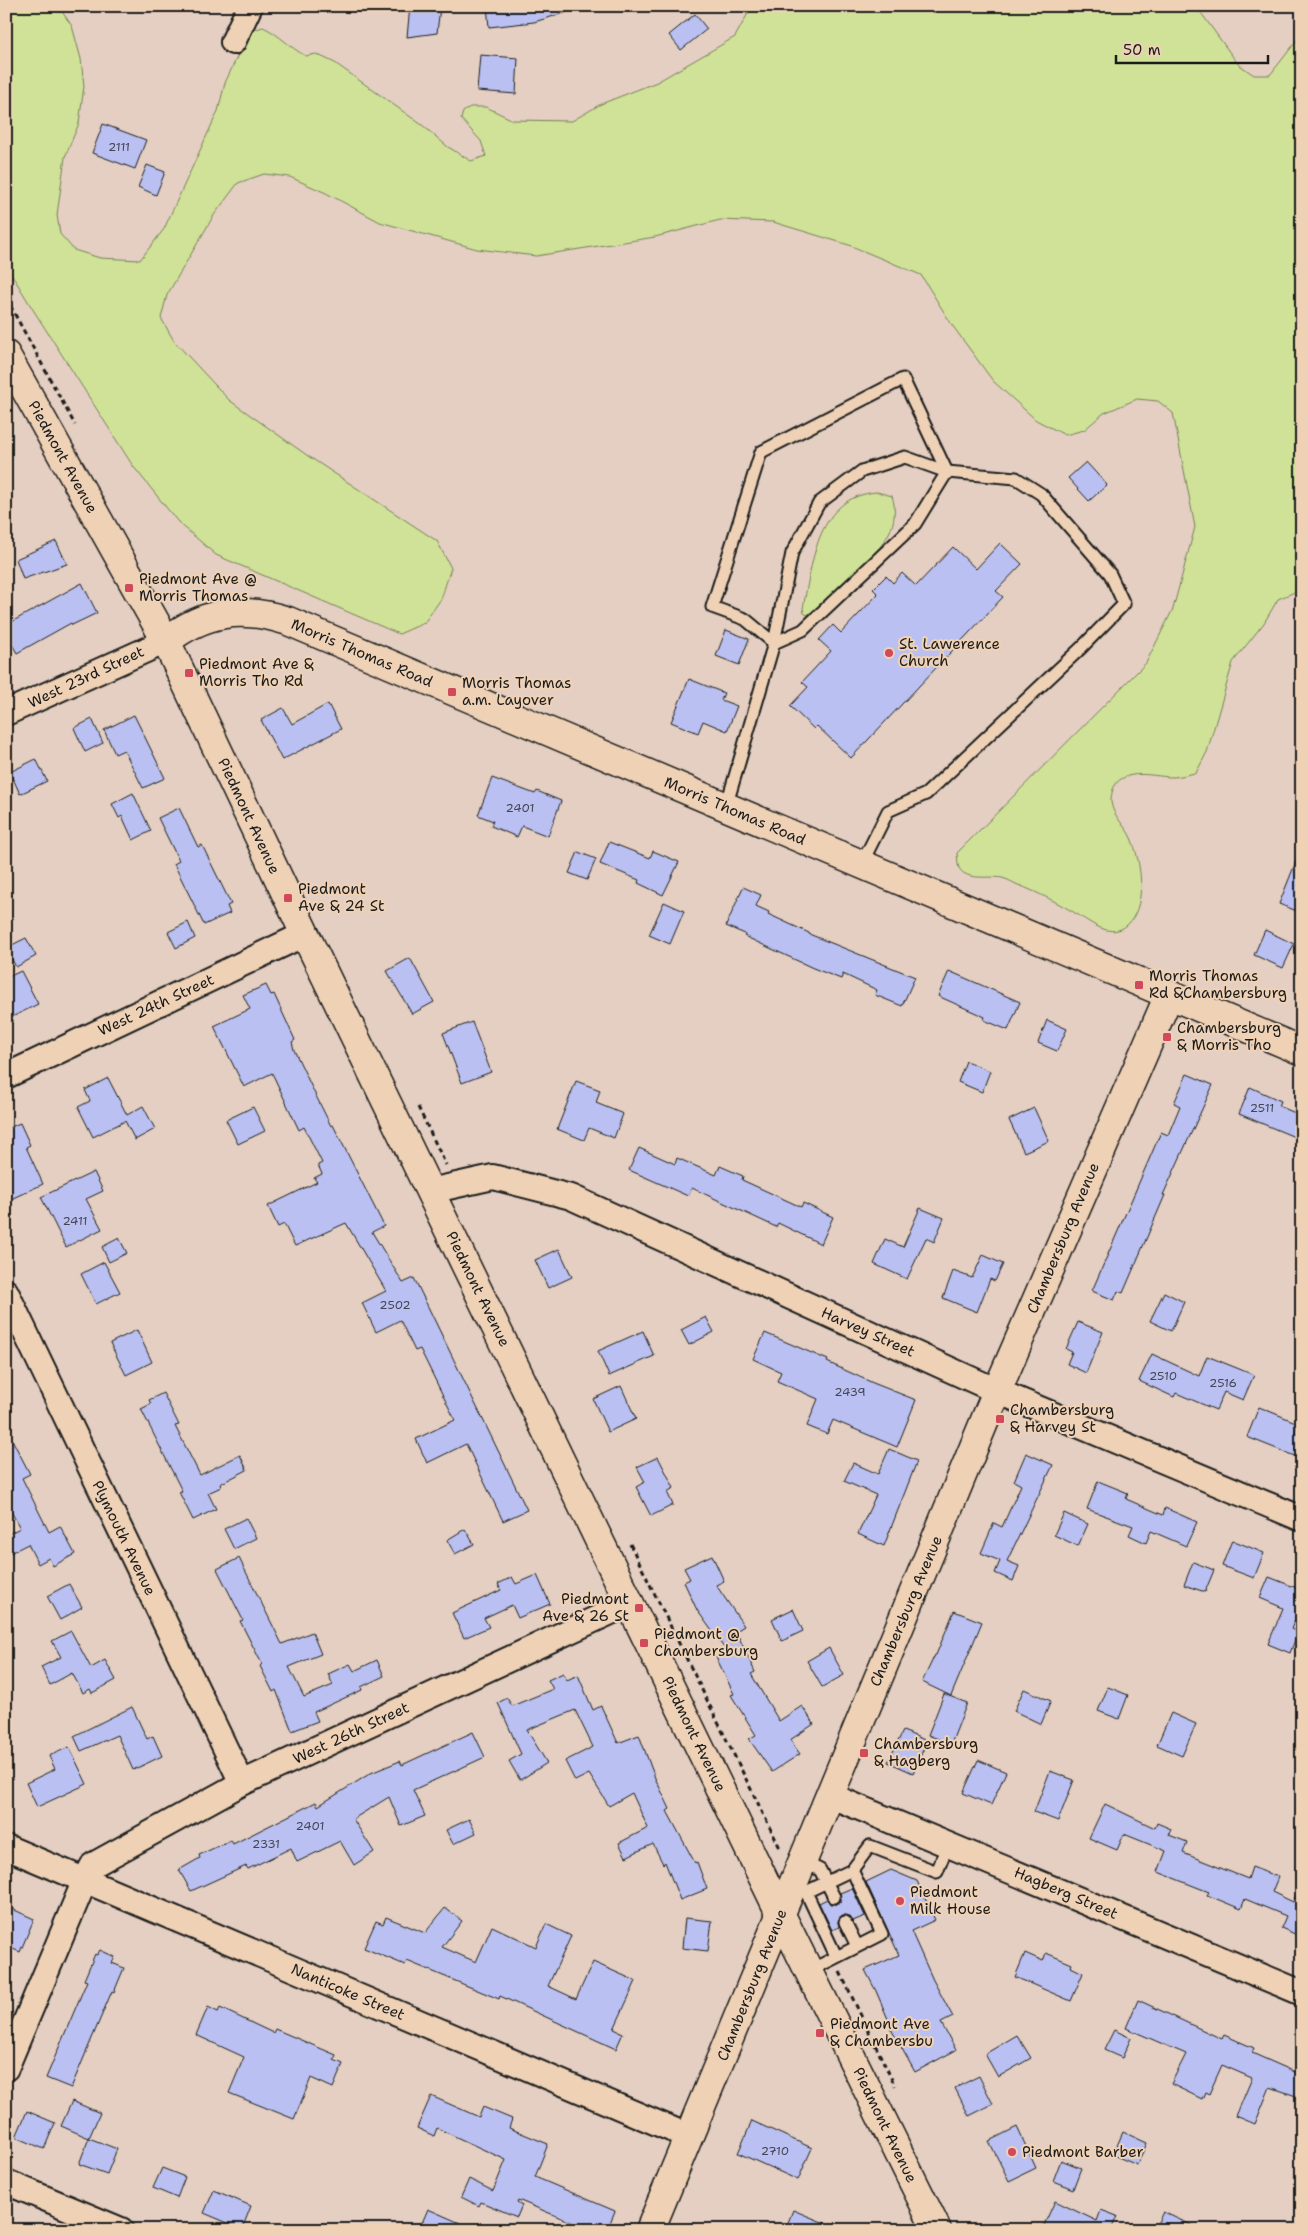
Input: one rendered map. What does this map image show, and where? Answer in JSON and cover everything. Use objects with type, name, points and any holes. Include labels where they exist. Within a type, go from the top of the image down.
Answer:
[{"type":"main road","name":"Piedmont Avenue","points":[[6,355],[166,641],[305,934],[781,1915],[937,2230]]},
{"type":"main road","name":"Morris Thomas Road","points":[[166,641],[194,622],[219,615],[238,612],[271,616],[1302,1051]]},
{"type":"main road","name":"Chambersburg Avenue","points":[[650,2230],[997,1391],[1168,995]]},
{"type":"street","points":[[233,42],[250,6]]},
{"type":"street","name":"West 23rd Street","points":[[6,713],[166,641]]},
{"type":"street","name":"West 24th Street","points":[[6,1076],[305,934]]},
{"type":"street","name":"Harvey Street","points":[[430,1191],[493,1177],[571,1197],[997,1391],[1302,1519]]},
{"type":"street","name":"Plymouth Avenue","points":[[6,1292],[242,1783]]},
{"type":"street","name":"West 26th Street","points":[[6,2068],[84,1880],[93,1865],[242,1783],[630,1603]]},
{"type":"street","name":"Hagberg Street","points":[[829,1795],[1302,1993]]},
{"type":"street","name":"Nanticoke Street","points":[[6,1847],[690,2137]]},
{"type":"street","points":[[6,2182],[121,2230]]},
{"type":"lane","points":[[774,643],[745,619],[712,607],[761,452],[903,379],[947,472]]},
{"type":"lane","points":[[726,807],[774,643],[792,553],[819,502],[862,471],[905,457],[947,472],[1016,478],[1041,494],[1110,574],[1124,604],[1074,655],[926,794],[888,811],[861,864]]},
{"type":"lane","points":[[774,643],[802,630],[915,524],[947,472]]},
{"type":"lane","points":[[836,1956],[806,1892],[852,1870],[870,1846],[937,1872],[948,1844]]},
{"type":"lane","points":[[802,1861],[820,1870],[834,1897]]},
{"type":"lane","points":[[809,1971],[882,1934],[852,1870]]},
{"type":"lane","points":[[846,1922],[857,1946]]},
{"type":"green space","points":[[6,6],[58,6],[72,26],[81,59],[84,86],[79,123],[65,157],[57,215],[60,234],[74,250],[100,258],[140,260],[164,229],[218,111],[225,83],[244,42],[253,30],[263,27],[306,56],[316,54],[335,63],[422,125],[448,147],[471,161],[486,156],[481,141],[461,119],[463,112],[470,107],[486,107],[513,120],[572,121],[601,104],[657,82],[735,37],[752,6],[1196,6],[1238,64],[1254,75],[1270,75],[1302,34],[1302,589],[1278,599],[1264,623],[1233,662],[1207,752],[1196,773],[1178,777],[1133,775],[1121,779],[1114,786],[1111,799],[1112,807],[1131,838],[1140,869],[1139,903],[1130,922],[1118,930],[1105,930],[1049,898],[1006,879],[968,875],[959,868],[957,853],[1146,663],[1173,609],[1195,527],[1173,413],[1158,401],[1137,399],[1104,413],[1084,430],[1065,435],[1036,420],[993,381],[952,325],[921,275],[849,245],[773,222],[720,220],[655,237],[536,256],[477,249],[380,222],[326,193],[290,177],[264,174],[238,183],[214,215],[167,295],[161,318],[174,341],[229,400],[308,456],[437,541],[451,568],[441,599],[424,623],[399,634],[216,555],[178,522],[133,466],[32,308],[6,265]]},
{"type":"green space","points":[[877,492],[892,496],[894,515],[889,533],[875,554],[864,566],[840,589],[807,615],[804,613],[803,608],[810,570],[821,534],[830,518],[842,505],[857,496]]},
{"type":"building","points":[[410,6],[440,7],[437,33],[407,37]]},
{"type":"building","points":[[487,6],[571,6],[571,11],[534,22],[489,27]]},
{"type":"building","points":[[695,14],[707,29],[681,50],[669,35]]},
{"type":"building","points":[[480,55],[518,58],[516,94],[477,91]]},
{"type":"building","points":[[103,124],[146,140],[135,169],[92,153]]},
{"type":"building","points":[[147,165],[165,172],[156,195],[138,187]]},
{"type":"building","points":[[1086,462],[1107,485],[1089,501],[1068,478]]},
{"type":"building","points":[[56,541],[67,564],[23,579],[16,559]]},
{"type":"building","name":"St. Lawerence Church","points":[[1000,543],[1022,564],[996,591],[1003,597],[851,758],[817,726],[814,729],[790,706],[808,687],[802,682],[831,651],[819,640],[833,625],[841,633],[878,594],[873,589],[886,576],[893,583],[902,573],[916,586],[953,547],[976,569]]},
{"type":"building","points":[[82,583],[97,613],[72,625],[71,623],[17,653],[6,634],[6,625]]},
{"type":"building","points":[[726,630],[749,639],[739,665],[716,656]]},
{"type":"building","points":[[689,679],[724,693],[721,700],[737,706],[727,731],[703,721],[698,733],[671,722]]},
{"type":"building","points":[[328,704],[341,729],[282,760],[261,720],[283,708],[292,724]]},
{"type":"building","points":[[134,715],[165,778],[143,788],[124,750],[115,754],[104,730]]},
{"type":"building","points":[[92,719],[103,743],[85,752],[74,728]]},
{"type":"building","points":[[36,759],[47,781],[20,794],[10,772]]},
{"type":"building","points":[[492,778],[535,794],[537,791],[561,801],[548,836],[522,826],[517,837],[491,826],[493,821],[478,815]]},
{"type":"building","points":[[133,793],[151,831],[133,840],[122,816],[119,818],[112,804]]},
{"type":"building","points":[[179,808],[198,847],[202,845],[231,904],[227,906],[230,913],[204,925],[174,864],[179,861],[158,818]]},
{"type":"building","points":[[609,842],[650,858],[653,851],[679,862],[663,895],[638,883],[639,880],[600,864]]},
{"type":"building","points":[[1302,849],[1302,913],[1279,904]]},
{"type":"building","points":[[578,852],[596,859],[587,880],[569,873]]},
{"type":"building","points":[[743,887],[761,895],[756,906],[769,912],[768,914],[809,934],[915,977],[902,1006],[875,995],[877,990],[843,974],[841,979],[813,968],[726,926]]},
{"type":"building","points":[[664,902],[684,911],[670,944],[649,935]]},
{"type":"building","points":[[188,922],[195,938],[176,948],[168,932]]},
{"type":"building","points":[[1265,930],[1294,944],[1283,968],[1254,955]]},
{"type":"building","points":[[26,938],[36,956],[16,967],[6,948]]},
{"type":"building","points":[[410,958],[434,1002],[412,1014],[387,971]]},
{"type":"building","points":[[21,971],[38,1004],[6,1020],[6,978]]},
{"type":"building","points":[[949,971],[1020,1002],[1008,1030],[984,1020],[985,1017],[938,996]]},
{"type":"building","points":[[266,985],[271,995],[274,994],[295,1040],[292,1042],[294,1050],[314,1092],[331,1126],[333,1125],[384,1226],[372,1232],[403,1283],[414,1278],[527,1510],[503,1521],[466,1444],[427,1463],[416,1439],[455,1420],[420,1349],[415,1351],[400,1320],[376,1332],[362,1303],[386,1291],[346,1223],[295,1246],[284,1224],[278,1227],[268,1206],[317,1182],[314,1178],[322,1174],[318,1165],[322,1163],[304,1127],[299,1130],[272,1073],[244,1087],[214,1026],[250,1009],[243,995]]},
{"type":"building","points":[[1047,1020],[1067,1029],[1057,1051],[1038,1043]]},
{"type":"building","points":[[472,1022],[491,1072],[462,1083],[443,1033]]},
{"type":"building","points":[[966,1061],[990,1071],[982,1092],[958,1082]]},
{"type":"building","points":[[1187,1074],[1213,1085],[1163,1195],[1165,1195],[1123,1293],[1118,1291],[1114,1300],[1092,1291],[1161,1132],[1168,1135],[1180,1106],[1174,1103]]},
{"type":"building","points":[[108,1078],[127,1115],[143,1106],[155,1129],[135,1140],[125,1121],[93,1137],[78,1107],[90,1101],[85,1090]]},
{"type":"building","points":[[576,1081],[600,1090],[596,1103],[623,1114],[614,1138],[589,1128],[584,1140],[557,1129]]},
{"type":"building","points":[[1250,1087],[1281,1101],[1279,1106],[1302,1116],[1302,1140],[1239,1114]]},
{"type":"building","points":[[253,1107],[265,1131],[238,1144],[226,1120]]},
{"type":"building","points":[[1034,1108],[1049,1141],[1024,1152],[1009,1120]]},
{"type":"building","points":[[20,1123],[30,1145],[26,1147],[43,1184],[11,1199],[6,1190],[6,1129]]},
{"type":"building","points":[[639,1148],[675,1164],[677,1158],[716,1175],[720,1166],[743,1176],[742,1180],[801,1207],[803,1203],[833,1217],[821,1244],[778,1223],[776,1227],[692,1188],[688,1196],[629,1170]]},
{"type":"building","points":[[94,1172],[103,1191],[86,1199],[102,1229],[66,1247],[41,1197]]},
{"type":"building","points":[[920,1208],[944,1218],[934,1242],[926,1238],[907,1279],[874,1264],[885,1239],[903,1247]]},
{"type":"building","points":[[119,1238],[127,1253],[109,1262],[102,1247]]},
{"type":"building","points":[[559,1249],[572,1277],[548,1288],[535,1260]]},
{"type":"building","points":[[983,1255],[1003,1264],[995,1281],[990,1279],[977,1312],[943,1298],[953,1271],[972,1278]]},
{"type":"building","points":[[104,1262],[120,1292],[96,1304],[81,1274]]},
{"type":"building","points":[[1164,1292],[1184,1302],[1171,1331],[1150,1321]]},
{"type":"building","points":[[706,1317],[714,1332],[689,1345],[681,1330]]},
{"type":"building","points":[[1078,1322],[1103,1332],[1086,1373],[1067,1364],[1072,1352],[1066,1349]]},
{"type":"building","points":[[137,1330],[152,1362],[126,1375],[110,1343]]},
{"type":"building","points":[[643,1331],[654,1356],[609,1376],[598,1351]]},
{"type":"building","points":[[765,1333],[828,1360],[827,1362],[873,1383],[916,1400],[897,1447],[833,1420],[827,1434],[807,1426],[818,1399],[777,1381],[781,1372],[753,1359]]},
{"type":"building","points":[[1152,1354],[1199,1376],[1207,1356],[1254,1375],[1243,1400],[1224,1392],[1216,1410],[1176,1393],[1174,1397],[1139,1381]]},
{"type":"building","points":[[621,1386],[636,1419],[608,1432],[593,1399]]},
{"type":"building","points":[[163,1393],[179,1425],[175,1426],[200,1475],[240,1455],[247,1470],[220,1484],[221,1487],[208,1493],[216,1509],[193,1520],[179,1492],[182,1491],[141,1409],[151,1404],[149,1400]]},
{"type":"building","points":[[1259,1407],[1298,1423],[1295,1433],[1302,1436],[1302,1459],[1247,1437]]},
{"type":"building","points":[[6,1428],[30,1474],[22,1478],[49,1532],[60,1526],[75,1554],[53,1566],[49,1558],[38,1564],[28,1544],[6,1555],[6,1535],[20,1528],[6,1502],[6,1500],[12,1497],[6,1486]]},
{"type":"building","points":[[889,1449],[917,1461],[884,1546],[858,1534],[876,1495],[844,1481],[853,1463],[878,1474]]},
{"type":"building","points":[[1026,1453],[1053,1465],[1007,1561],[1019,1566],[1013,1581],[995,1573],[1000,1561],[981,1553],[994,1523],[1002,1527],[1021,1485],[1014,1481]]},
{"type":"building","points":[[658,1457],[674,1488],[667,1492],[673,1505],[651,1516],[636,1487],[645,1482],[637,1467]]},
{"type":"building","points":[[1098,1481],[1128,1493],[1126,1499],[1163,1515],[1165,1508],[1197,1522],[1186,1546],[1151,1531],[1146,1543],[1129,1535],[1133,1526],[1087,1509]]},
{"type":"building","points":[[1064,1513],[1088,1524],[1078,1546],[1054,1535]]},
{"type":"building","points":[[246,1518],[256,1538],[234,1549],[224,1529]]},
{"type":"building","points":[[465,1529],[474,1544],[455,1554],[447,1540]]},
{"type":"building","points":[[1232,1540],[1264,1553],[1254,1578],[1222,1566]]},
{"type":"building","points":[[712,1555],[724,1581],[716,1585],[744,1626],[736,1631],[755,1672],[751,1674],[779,1721],[802,1706],[814,1724],[790,1740],[800,1754],[772,1772],[749,1739],[756,1735],[731,1695],[734,1694],[716,1657],[727,1652],[697,1610],[684,1582],[690,1579],[684,1568]]},
{"type":"building","points":[[239,1558],[282,1644],[312,1632],[321,1654],[289,1667],[304,1697],[333,1685],[328,1674],[350,1664],[354,1671],[377,1660],[384,1676],[361,1687],[362,1690],[314,1712],[318,1721],[292,1731],[276,1690],[273,1692],[260,1666],[262,1664],[240,1621],[243,1620],[217,1569]]},
{"type":"building","points":[[1193,1562],[1214,1570],[1205,1592],[1184,1585]]},
{"type":"building","points":[[537,1575],[550,1604],[518,1618],[512,1605],[484,1618],[489,1627],[464,1638],[452,1613],[501,1590],[498,1584],[512,1577],[516,1584]]},
{"type":"building","points":[[1269,1577],[1302,1590],[1302,1604],[1291,1629],[1298,1632],[1290,1653],[1268,1644],[1283,1608],[1260,1598]]},
{"type":"building","points":[[69,1584],[82,1607],[60,1620],[47,1596]]},
{"type":"building","points":[[793,1609],[803,1631],[782,1641],[772,1619]]},
{"type":"building","points":[[954,1611],[982,1622],[951,1696],[922,1682],[936,1655]]},
{"type":"building","points":[[71,1631],[91,1668],[105,1660],[116,1680],[92,1693],[90,1689],[83,1693],[72,1673],[50,1685],[41,1667],[61,1657],[52,1641]]},
{"type":"building","points":[[829,1648],[844,1675],[822,1687],[807,1661]]},
{"type":"building","points":[[563,1673],[567,1680],[578,1675],[593,1710],[601,1706],[618,1743],[639,1735],[655,1778],[670,1809],[667,1811],[695,1863],[697,1862],[707,1889],[680,1900],[665,1862],[663,1864],[653,1844],[626,1857],[619,1843],[648,1828],[632,1793],[609,1806],[589,1774],[575,1781],[565,1761],[593,1747],[575,1710],[527,1730],[547,1763],[520,1780],[509,1761],[521,1754],[498,1703],[507,1698],[512,1706],[553,1689],[548,1680]]},
{"type":"building","points":[[1108,1687],[1128,1695],[1119,1719],[1098,1711]]},
{"type":"building","points":[[1024,1689],[1051,1701],[1041,1724],[1014,1711]]},
{"type":"building","points":[[944,1694],[967,1703],[951,1744],[928,1735]]},
{"type":"building","points":[[132,1707],[147,1739],[153,1736],[162,1756],[133,1770],[117,1735],[81,1751],[74,1736]]},
{"type":"building","points":[[1171,1713],[1196,1724],[1182,1756],[1157,1745]]},
{"type":"building","points":[[903,1731],[927,1741],[913,1773],[888,1762]]},
{"type":"building","points":[[473,1732],[485,1757],[413,1790],[425,1816],[401,1826],[389,1797],[353,1819],[374,1852],[354,1865],[340,1841],[297,1862],[291,1848],[248,1869],[246,1866],[191,1891],[179,1870],[200,1858],[199,1855],[231,1840],[233,1844],[316,1802],[318,1806],[371,1773],[400,1761],[402,1765]]},
{"type":"building","points":[[69,1747],[87,1784],[37,1807],[26,1783],[55,1769],[49,1756]]},
{"type":"building","points":[[978,1760],[1006,1772],[991,1805],[963,1793]]},
{"type":"building","points":[[1050,1771],[1074,1780],[1058,1821],[1034,1812]]},
{"type":"building","points":[[1105,1804],[1155,1828],[1157,1823],[1171,1829],[1169,1835],[1187,1842],[1183,1853],[1248,1879],[1252,1867],[1278,1877],[1272,1892],[1293,1902],[1302,1882],[1302,1937],[1281,1928],[1286,1916],[1245,1899],[1241,1909],[1207,1895],[1209,1892],[1158,1872],[1166,1851],[1124,1834],[1117,1850],[1089,1838]]},
{"type":"building","points":[[469,1819],[476,1833],[453,1844],[446,1830]]},
{"type":"building","points":[[891,1870],[917,1881],[935,1920],[911,1931],[933,1980],[953,2017],[941,2023],[956,2050],[915,2072],[886,2020],[888,2019],[865,1970],[899,1955],[866,1882]]},
{"type":"building","points":[[852,1888],[865,1916],[853,1921],[849,1916],[842,1915],[838,1921],[839,1927],[832,1930],[819,1903],[827,1899],[830,1904],[837,1904],[841,1901],[840,1893]]},
{"type":"building","points":[[6,1906],[34,1919],[20,1952],[6,1946]]},
{"type":"building","points":[[445,1908],[462,1921],[442,1947],[476,1962],[492,1926],[536,1947],[546,1924],[571,1936],[548,1986],[576,1999],[593,1962],[636,1981],[614,2029],[623,2033],[616,2049],[500,1996],[499,1999],[407,1961],[405,1965],[364,1948],[376,1921],[383,1924],[386,1917],[425,1933]]},
{"type":"building","points":[[685,1918],[712,1921],[708,1951],[682,1948]]},
{"type":"building","points":[[100,1950],[115,1957],[112,1963],[124,1968],[114,1992],[112,1991],[71,2088],[46,2078],[87,1981],[84,1980],[95,1954],[97,1955]]},
{"type":"building","points":[[1025,1953],[1043,1961],[1046,1953],[1072,1964],[1071,1967],[1083,1973],[1071,2001],[1015,1977]]},
{"type":"building","points":[[1138,2000],[1222,2039],[1224,2035],[1254,2048],[1252,2053],[1302,2075],[1302,2098],[1270,2087],[1255,2124],[1236,2116],[1252,2078],[1222,2065],[1209,2094],[1205,2092],[1202,2099],[1171,2084],[1186,2054],[1126,2028]]},
{"type":"building","points":[[208,2007],[218,2012],[220,2008],[273,2033],[275,2029],[336,2055],[334,2060],[343,2064],[333,2088],[311,2078],[294,2119],[229,2093],[244,2057],[196,2035]]},
{"type":"building","points":[[1114,2030],[1131,2038],[1122,2058],[1104,2050]]},
{"type":"building","points":[[1017,2035],[1031,2058],[998,2077],[985,2054]]},
{"type":"building","points":[[979,2076],[993,2104],[969,2116],[955,2088]]},
{"type":"building","points":[[431,2096],[479,2117],[483,2107],[512,2119],[509,2128],[548,2144],[535,2177],[615,2211],[607,2230],[590,2230],[518,2200],[517,2202],[522,2205],[517,2217],[481,2202],[479,2206],[461,2197],[469,2179],[493,2191],[506,2160],[437,2128],[434,2136],[417,2128]]},
{"type":"building","points":[[72,2101],[100,2113],[89,2138],[61,2126]]},
{"type":"building","points":[[27,2111],[55,2123],[44,2149],[16,2137]]},
{"type":"building","points":[[752,2121],[812,2148],[798,2180],[738,2153]]},
{"type":"building","name":"Piedmont Barber","points":[[1017,2127],[1036,2168],[1009,2181],[989,2141]]},
{"type":"building","points":[[1123,2132],[1147,2143],[1137,2165],[1113,2155]]},
{"type":"building","points":[[89,2138],[117,2149],[107,2174],[79,2164]]},
{"type":"building","points":[[1061,2160],[1081,2168],[1073,2189],[1053,2181]]},
{"type":"building","points":[[162,2168],[185,2177],[177,2198],[153,2188]]},
{"type":"building","points":[[214,2190],[251,2206],[242,2229],[204,2213]]},
{"type":"building","points":[[1055,2201],[1097,2221],[1101,2210],[1117,2216],[1112,2228],[1116,2230],[1055,2230],[1044,2225]]},
{"type":"building","points":[[428,2209],[476,2230],[419,2230]]},
{"type":"building","points":[[793,2210],[839,2229],[839,2230],[785,2230]]},
{"type":"building","points":[[1163,2212],[1202,2230],[1154,2230]]},
{"type":"place","name":"Piedmont Ave @ Morris Thomas","points":[[129,588]]},
{"type":"place","name":"St. Lawerence Church","points":[[889,653]]},
{"type":"place","name":"Piedmont Ave & Morris Tho Rd","points":[[189,673]]},
{"type":"place","name":"Morris Thomas a.m. Layover","points":[[452,692]]},
{"type":"place","name":"Piedmont Ave & 24 St","points":[[288,898]]},
{"type":"place","name":"Morris Thomas Rd &Chambersburg","points":[[1139,985]]},
{"type":"place","name":"Chambersburg & Morris Tho","points":[[1167,1037]]},
{"type":"place","name":"Chambersburg & Harvey St","points":[[1000,1419]]},
{"type":"place","name":"Piedmont Ave & 26 St","points":[[639,1608]]},
{"type":"place","name":"Piedmont @ Chambersburg","points":[[644,1643]]},
{"type":"place","name":"Chambersburg & Hagberg","points":[[864,1753]]},
{"type":"place","name":"Piedmont Milk House","points":[[900,1901]]},
{"type":"place","name":"Piedmont Ave & Chambersbu","points":[[820,2033]]},
{"type":"place","name":"Piedmont Barber","points":[[1012,2152]]}]
